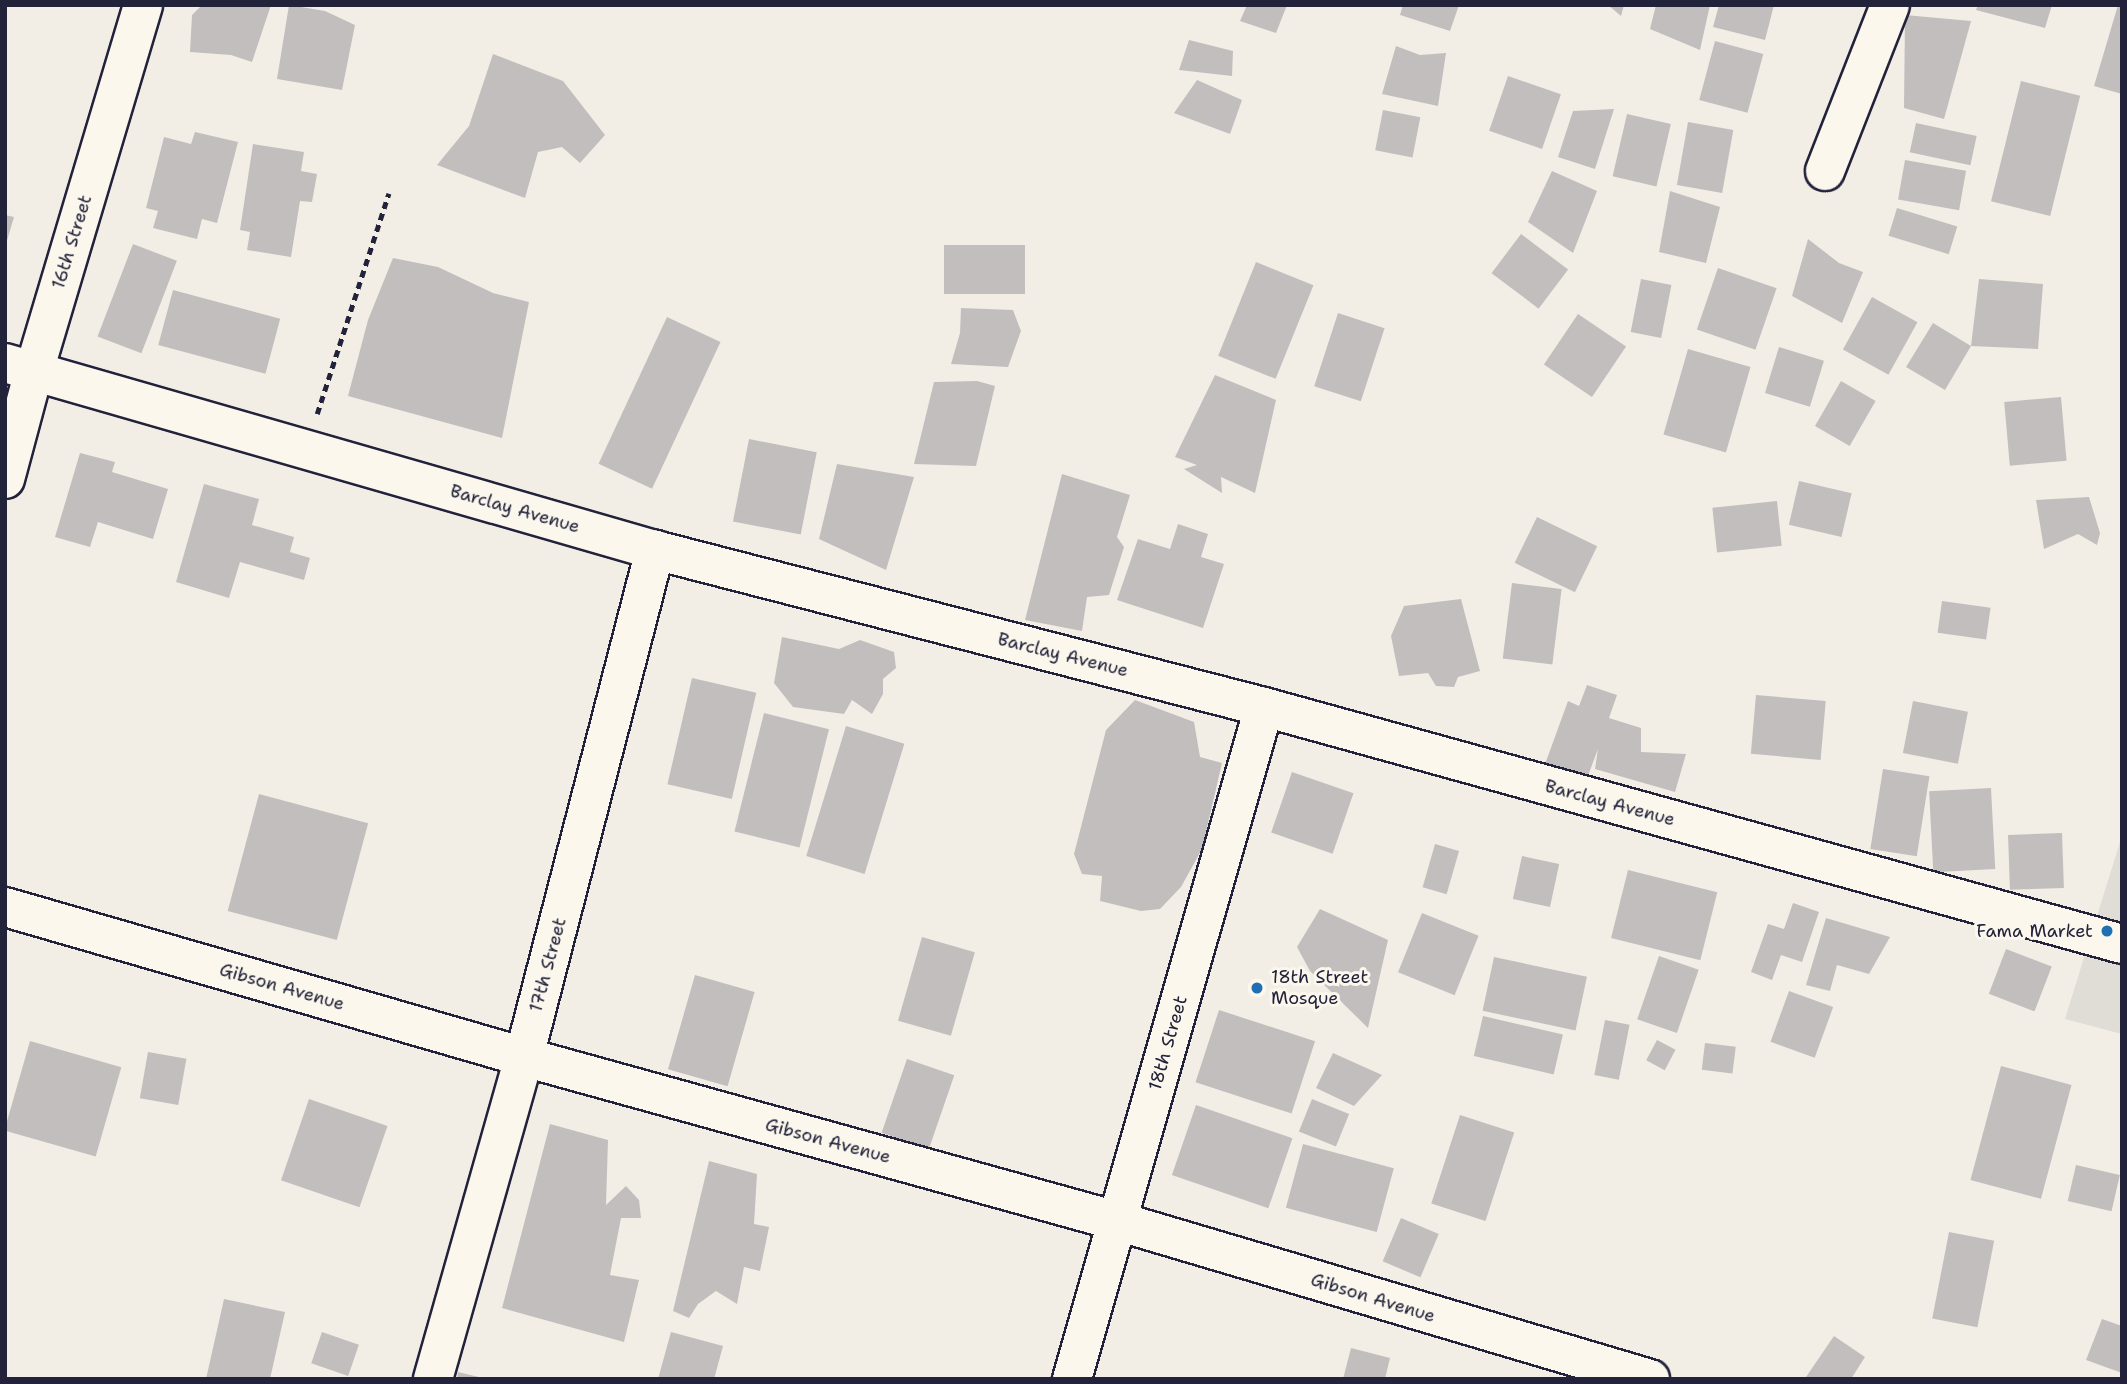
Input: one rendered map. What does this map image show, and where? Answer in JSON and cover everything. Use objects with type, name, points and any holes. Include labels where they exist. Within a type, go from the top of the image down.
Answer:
[{"type":"street","name":"16th Street","points":[[5,479],[20,367],[143,5]]},
{"type":"street","points":[[1825,171],[1890,5]]},
{"type":"street","name":"Barclay Avenue","points":[[20,367],[655,550],[1264,707],[2122,944]]},
{"type":"street","name":"17th Street","points":[[433,1379],[524,1057],[655,550]]},
{"type":"street","name":"18th Street","points":[[1072,1379],[1264,707]]},
{"type":"street","name":"Gibson Avenue","points":[[5,906],[524,1057],[1117,1221],[1650,1379]]},
{"type":"path","points":[[306,448],[389,192]]},
{"type":"shaded area","name":"Fama Market","points":[[2120,842],[2122,843],[2122,1034],[2065,1019]]},
{"type":"building","points":[[202,5],[271,5],[252,62],[231,55],[190,52],[192,15]]},
{"type":"building","points":[[289,5],[325,11],[355,25],[342,90],[277,79]]},
{"type":"building","points":[[1247,5],[1287,5],[1276,33],[1240,21]]},
{"type":"building","points":[[1403,5],[1459,5],[1450,31],[1400,15]]},
{"type":"building","points":[[1608,5],[1624,5],[1621,16]]},
{"type":"building","points":[[1656,5],[1710,5],[1700,50],[1650,29]]},
{"type":"building","points":[[1719,5],[1774,5],[1765,40],[1713,27]]},
{"type":"building","points":[[1978,5],[2052,5],[2045,28],[1976,10]]},
{"type":"building","points":[[2118,5],[2122,5],[2122,94],[2094,86]]},
{"type":"building","points":[[1905,15],[1971,21],[1944,119],[1904,108]]},
{"type":"building","points":[[1189,40],[1233,51],[1232,76],[1179,70]]},
{"type":"building","points":[[1715,41],[1763,54],[1748,113],[1699,100]]},
{"type":"building","points":[[1396,46],[1420,55],[1446,53],[1438,106],[1382,94]]},
{"type":"building","points":[[493,54],[563,81],[605,135],[580,163],[562,147],[538,152],[525,198],[437,165],[469,126]]},
{"type":"building","points":[[1508,76],[1561,94],[1542,149],[1489,131]]},
{"type":"building","points":[[1197,80],[1242,100],[1230,134],[1174,113]]},
{"type":"building","points":[[2021,81],[2080,96],[2050,216],[1991,201]]},
{"type":"building","points":[[1614,109],[1595,169],[1558,157],[1573,111]]},
{"type":"building","points":[[1383,110],[1420,117],[1412,157],[1375,150]]},
{"type":"building","points":[[1627,114],[1671,124],[1656,186],[1613,176]]},
{"type":"building","points":[[1688,122],[1733,130],[1722,193],[1677,185]]},
{"type":"building","points":[[1916,123],[1977,136],[1970,165],[1910,152]]},
{"type":"building","points":[[195,132],[238,142],[217,223],[202,219],[197,239],[153,228],[158,211],[146,208],[164,137],[191,144]]},
{"type":"building","points":[[253,144],[304,152],[301,171],[317,174],[312,202],[300,201],[291,257],[247,250],[250,232],[240,230]]},
{"type":"building","points":[[1905,160],[1966,171],[1959,210],[1898,199]]},
{"type":"building","points":[[1552,171],[1597,191],[1573,253],[1528,222]]},
{"type":"building","points":[[1670,191],[1720,207],[1706,263],[1659,252]]},
{"type":"building","points":[[1897,208],[1957,226],[1949,254],[1889,236]]},
{"type":"building","points":[[5,215],[14,217],[6,244],[5,243]]},
{"type":"building","points":[[1521,234],[1568,270],[1539,309],[1492,273]]},
{"type":"building","points":[[1808,239],[1839,263],[1863,272],[1842,323],[1792,296]]},
{"type":"building","points":[[133,244],[177,261],[141,353],[98,336]]},
{"type":"building","points":[[944,245],[1025,245],[1025,294],[944,294]]},
{"type":"building","points":[[393,258],[438,267],[493,293],[529,302],[502,438],[348,396],[368,320]]},
{"type":"building","points":[[1256,262],[1313,285],[1276,379],[1218,356]]},
{"type":"building","points":[[1718,268],[1777,288],[1755,350],[1697,329]]},
{"type":"building","points":[[1641,279],[1671,285],[1661,338],[1631,332]]},
{"type":"building","points":[[1979,279],[2043,284],[2038,349],[1971,346]]},
{"type":"building","points":[[173,290],[280,319],[265,374],[158,345]]},
{"type":"building","points":[[1872,297],[1917,322],[1888,375],[1843,349]]},
{"type":"building","points":[[961,308],[1013,310],[1021,331],[1008,367],[951,364],[960,333]]},
{"type":"building","points":[[1338,313],[1385,328],[1361,401],[1314,386]]},
{"type":"building","points":[[1578,314],[1626,346],[1592,397],[1544,365]]},
{"type":"building","points":[[667,317],[720,342],[652,489],[599,464]]},
{"type":"building","points":[[1933,323],[1971,346],[1945,390],[1906,367]]},
{"type":"building","points":[[1779,347],[1824,361],[1810,407],[1765,393]]},
{"type":"building","points":[[1688,349],[1750,367],[1726,452],[1663,435]]},
{"type":"building","points":[[1215,375],[1276,400],[1255,493],[1221,477],[1222,493],[1184,469],[1197,465],[1175,457]]},
{"type":"building","points":[[977,381],[995,386],[976,466],[914,464],[934,382]]},
{"type":"building","points":[[1841,381],[1876,401],[1850,446],[1815,426]]},
{"type":"building","points":[[2061,397],[2067,461],[2010,466],[2004,402]]},
{"type":"building","points":[[749,439],[817,452],[801,535],[733,521]]},
{"type":"building","points":[[80,453],[115,462],[112,472],[168,489],[153,539],[98,522],[90,547],[55,537]]},
{"type":"building","points":[[837,464],[914,477],[886,570],[819,539]]},
{"type":"building","points":[[1062,474],[1130,495],[1117,537],[1124,547],[1109,595],[1087,597],[1082,631],[1025,620]]},
{"type":"building","points":[[1799,481],[1852,493],[1841,537],[1789,525]]},
{"type":"building","points":[[204,484],[259,499],[252,525],[294,537],[290,552],[310,558],[304,580],[240,562],[229,598],[176,582]]},
{"type":"building","points":[[2089,497],[2100,533],[2097,545],[2078,534],[2044,549],[2036,500]]},
{"type":"building","points":[[1777,501],[1782,546],[1717,553],[1712,508]]},
{"type":"building","points":[[1537,517],[1597,546],[1575,592],[1515,563]]},
{"type":"building","points":[[1178,524],[1208,534],[1201,557],[1224,564],[1203,628],[1117,600],[1138,539],[1170,549]]},
{"type":"building","points":[[1512,583],[1562,589],[1552,665],[1503,658]]},
{"type":"building","points":[[1461,599],[1480,671],[1458,677],[1454,687],[1436,686],[1428,673],[1399,676],[1391,636],[1404,606]]},
{"type":"building","points":[[1942,601],[1991,608],[1986,640],[1938,633]]},
{"type":"building","points":[[782,637],[839,649],[860,640],[894,652],[896,668],[883,679],[883,694],[872,714],[852,700],[844,714],[793,707],[774,683]]},
{"type":"building","points":[[692,678],[756,693],[732,799],[667,784]]},
{"type":"building","points":[[1587,685],[1617,695],[1609,718],[1641,728],[1641,752],[1686,754],[1675,792],[1595,769],[1598,749],[1586,781],[1544,767],[1568,701],[1579,706]]},
{"type":"building","points":[[1756,695],[1826,701],[1821,760],[1751,754]]},
{"type":"building","points":[[1135,700],[1194,722],[1200,757],[1222,763],[1202,849],[1181,887],[1160,909],[1141,911],[1100,901],[1102,876],[1082,874],[1074,854],[1106,730]]},
{"type":"building","points":[[1913,701],[1968,712],[1958,764],[1903,753]]},
{"type":"building","points":[[764,713],[829,729],[799,848],[734,831]]},
{"type":"building","points":[[846,726],[904,744],[865,874],[806,856]]},
{"type":"building","points":[[1883,769],[1929,776],[1917,856],[1870,849]]},
{"type":"building","points":[[1292,772],[1353,793],[1333,854],[1271,833]]},
{"type":"building","points":[[1991,788],[1995,869],[1933,872],[1929,791]]},
{"type":"building","points":[[259,794],[368,823],[337,940],[228,911]]},
{"type":"building","points":[[2062,833],[2064,888],[2010,890],[2008,835]]},
{"type":"building","points":[[1435,844],[1459,851],[1447,894],[1423,887]]},
{"type":"building","points":[[1522,856],[1559,864],[1550,907],[1513,899]]},
{"type":"building","points":[[1628,870],[1717,892],[1700,960],[1611,938]]},
{"type":"building","points":[[1793,903],[1819,912],[1802,962],[1781,955],[1772,980],[1751,972],[1768,924],[1784,929]]},
{"type":"building","points":[[1320,909],[1388,940],[1368,1028],[1310,971],[1297,947]]},
{"type":"building","points":[[1422,913],[1479,936],[1455,995],[1398,972]]},
{"type":"building","points":[[1826,918],[1890,937],[1869,974],[1837,965],[1830,991],[1806,985]]},
{"type":"building","points":[[922,937],[975,952],[951,1036],[898,1021]]},
{"type":"building","points":[[2006,949],[2052,967],[2035,1011],[1989,994]]},
{"type":"building","points":[[1659,956],[1699,970],[1677,1033],[1637,1019]]},
{"type":"building","points":[[1494,957],[1587,977],[1575,1031],[1483,1011]]},
{"type":"building","points":[[695,975],[755,992],[728,1086],[668,1069]]},
{"type":"building","points":[[1789,991],[1833,1007],[1815,1058],[1771,1042]]},
{"type":"building","points":[[1219,1010],[1315,1041],[1292,1113],[1196,1082]]},
{"type":"building","points":[[1483,1016],[1563,1034],[1554,1074],[1474,1056]]},
{"type":"building","points":[[1605,1020],[1630,1025],[1619,1080],[1594,1075]]},
{"type":"building","points":[[1657,1040],[1676,1050],[1665,1070],[1646,1060]]},
{"type":"building","points":[[30,1041],[121,1067],[96,1157],[5,1131]]},
{"type":"building","points":[[1705,1043],[1736,1047],[1732,1074],[1702,1070]]},
{"type":"building","points":[[148,1052],[186,1059],[178,1105],[140,1098]]},
{"type":"building","points":[[1333,1053],[1382,1075],[1354,1106],[1316,1088]]},
{"type":"building","points":[[907,1059],[954,1075],[929,1149],[882,1133]]},
{"type":"building","points":[[2001,1066],[2072,1085],[2041,1199],[1970,1180]]},
{"type":"building","points":[[309,1099],[387,1126],[359,1207],[281,1180]]},
{"type":"building","points":[[1312,1099],[1349,1114],[1336,1146],[1299,1131]]},
{"type":"building","points":[[1196,1105],[1292,1138],[1268,1208],[1172,1175]]},
{"type":"building","points":[[1460,1115],[1514,1133],[1485,1221],[1431,1203]]},
{"type":"building","points":[[550,1124],[608,1140],[606,1205],[626,1186],[639,1200],[641,1218],[621,1218],[610,1275],[639,1280],[624,1342],[502,1308]]},
{"type":"building","points":[[1303,1144],[1394,1168],[1377,1232],[1286,1208]]},
{"type":"building","points":[[709,1161],[757,1174],[754,1224],[769,1227],[760,1271],[744,1267],[737,1304],[716,1291],[698,1304],[689,1318],[673,1311]]},
{"type":"building","points":[[2076,1165],[2120,1175],[2112,1211],[2068,1201]]},
{"type":"building","points":[[1401,1218],[1439,1234],[1420,1277],[1383,1261]]},
{"type":"building","points":[[1949,1232],[1994,1241],[1977,1327],[1932,1318]]},
{"type":"building","points":[[224,1299],[285,1312],[270,1379],[206,1379]]},
{"type":"building","points":[[2102,1319],[2122,1326],[2122,1373],[2086,1360]]},
{"type":"building","points":[[322,1332],[359,1345],[348,1376],[311,1363]]},
{"type":"building","points":[[671,1332],[723,1346],[714,1379],[658,1379]]},
{"type":"building","points":[[1834,1336],[1865,1357],[1851,1379],[1808,1379],[1806,1377]]},
{"type":"building","points":[[1351,1348],[1390,1358],[1385,1379],[1343,1379]]},
{"type":"building","points":[[458,1372],[483,1378],[483,1379],[457,1379]]},
{"type":"place","name":"Fama Market","points":[[2107,931]]},
{"type":"place","name":"18th Street Mosque","points":[[1257,988]]}]
